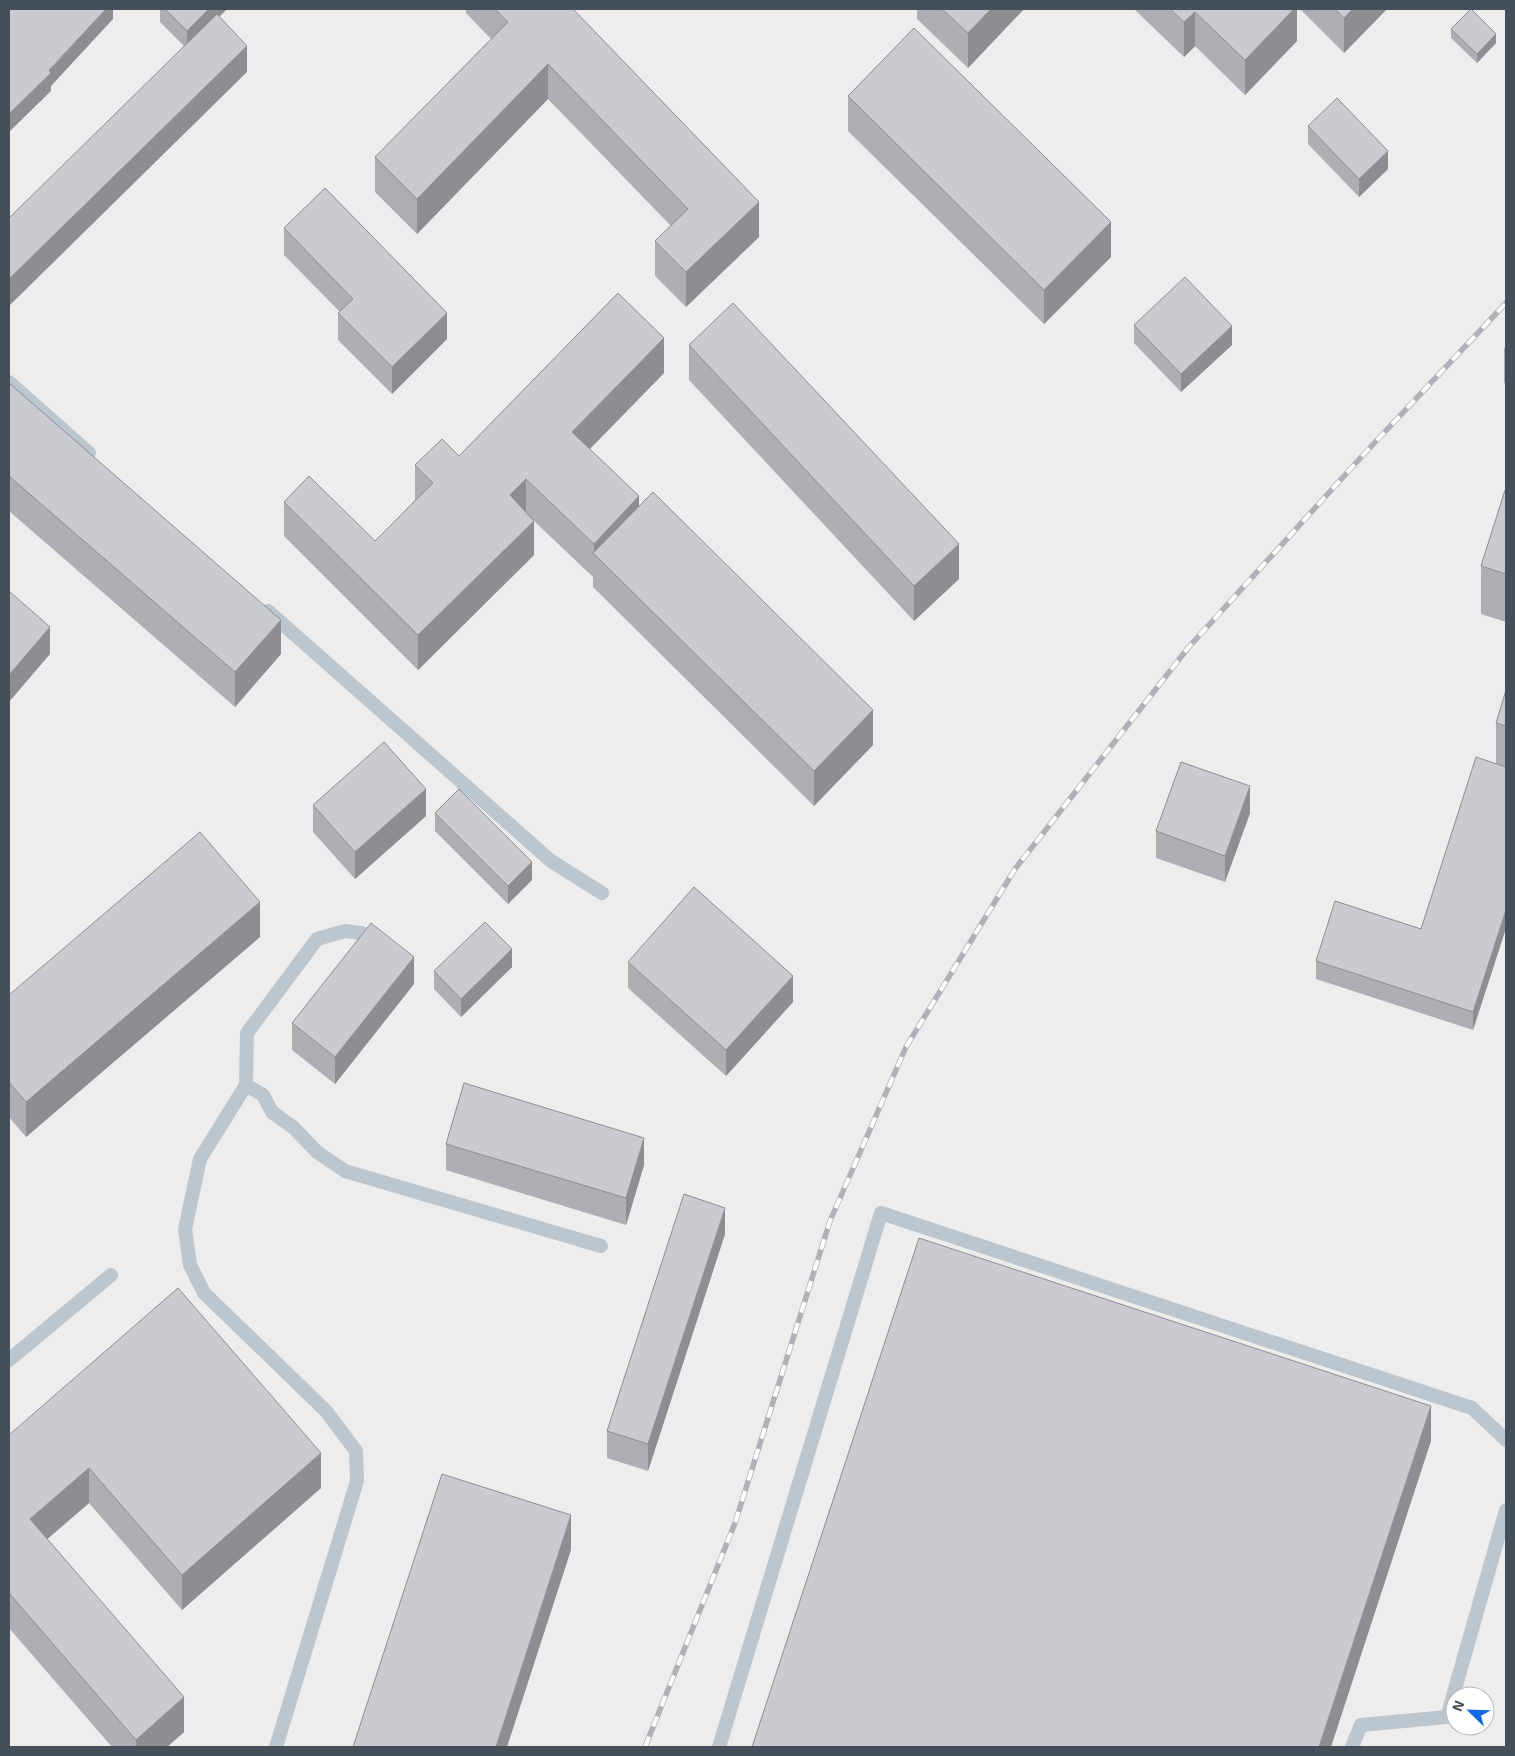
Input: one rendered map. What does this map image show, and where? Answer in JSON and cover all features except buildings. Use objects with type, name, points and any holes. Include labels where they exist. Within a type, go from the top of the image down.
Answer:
[{"type":"lane","points":[[9,382],[98,461]]},
{"type":"lane","points":[[261,605],[551,862],[602,893]]},
{"type":"lane","points":[[276,1747],[357,1481],[356,1451],[326,1411],[204,1293],[190,1265],[185,1229],[200,1159],[246,1086],[247,1033],[317,938],[345,931],[361,932],[380,940]]},
{"type":"lane","points":[[246,1086],[263,1094],[272,1112],[294,1128],[317,1152],[345,1171],[601,1246]]},
{"type":"lane","points":[[719,1747],[881,1212],[1472,1408],[1506,1440]]},
{"type":"lane","points":[[9,1360],[111,1275]]},
{"type":"lane","points":[[1352,1747],[1361,1725],[1447,1717],[1503,1536],[1506,1510]]},
{"type":"railway","points":[[645,1747],[735,1523],[830,1221],[906,1047],[1015,869],[1188,648],[1364,454],[1506,303]]}]
